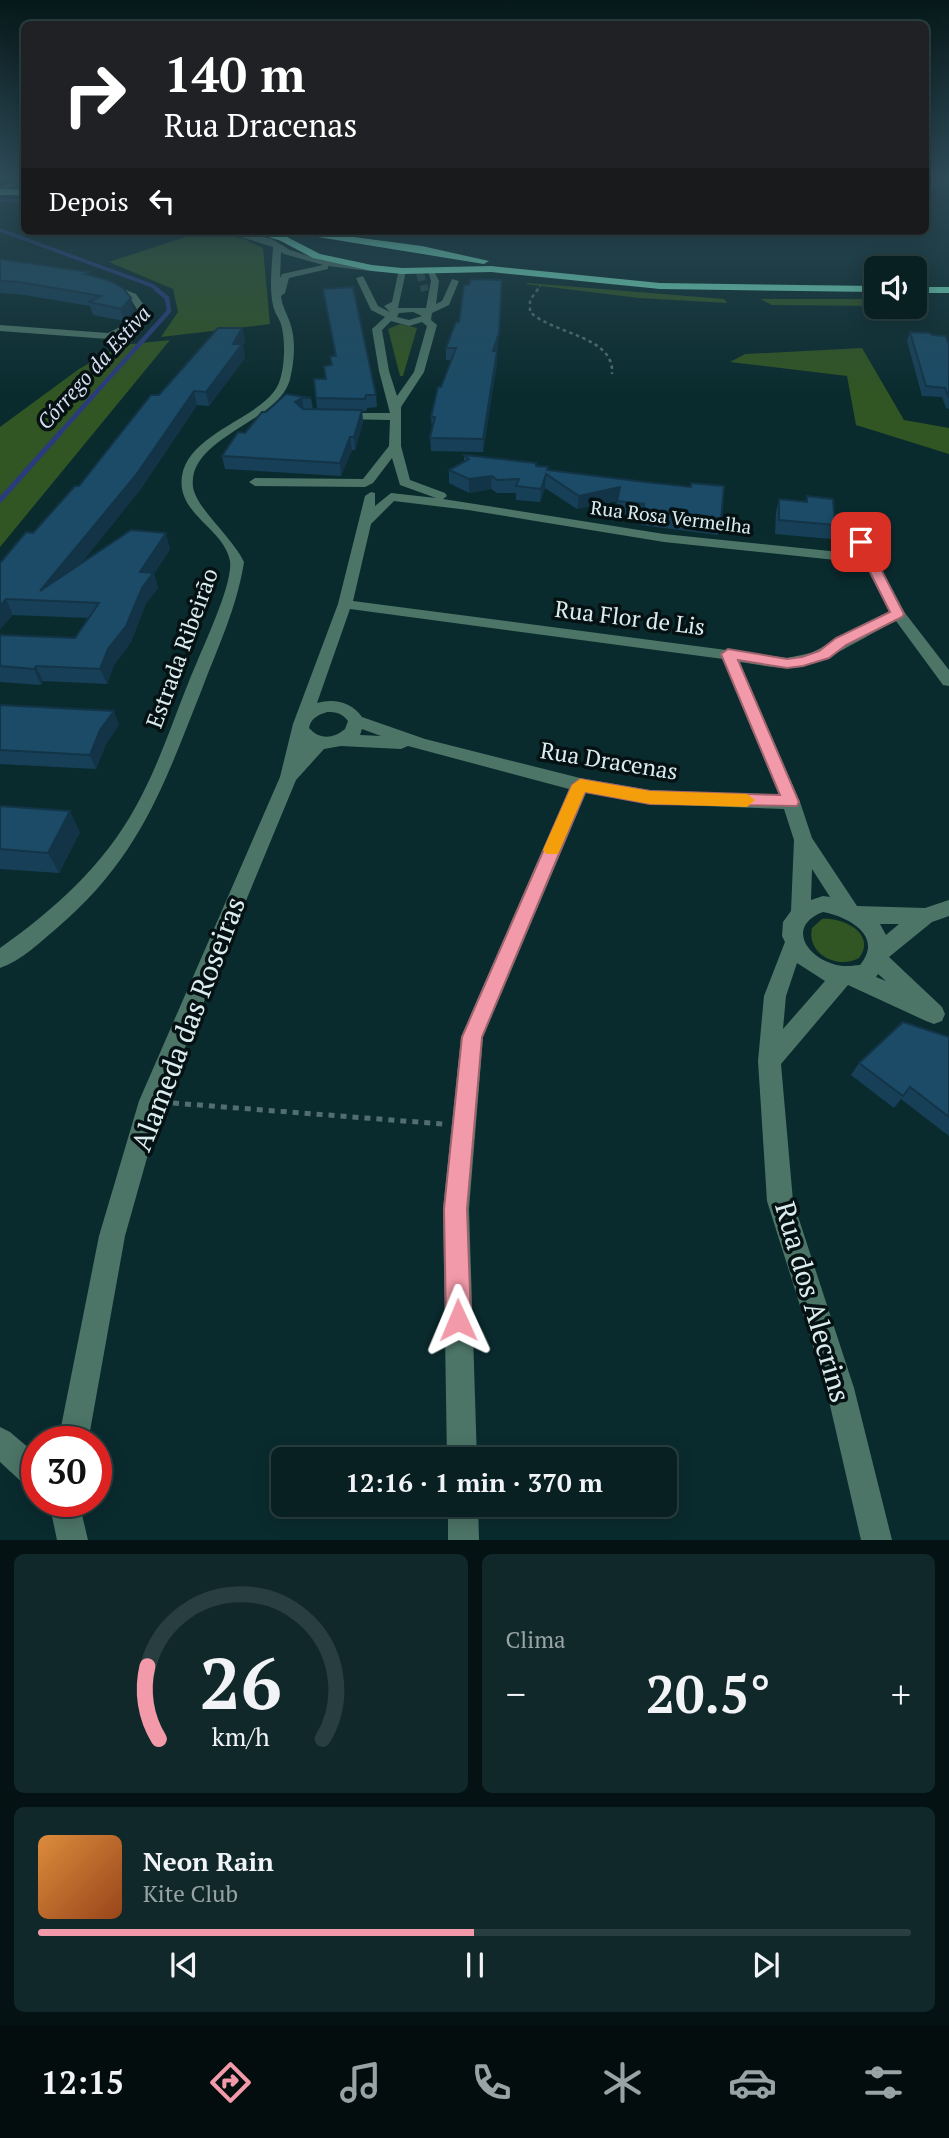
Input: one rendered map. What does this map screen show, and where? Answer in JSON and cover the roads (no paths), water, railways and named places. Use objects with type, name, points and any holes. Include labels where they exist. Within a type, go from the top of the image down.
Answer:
[{"type":"highway","points":[[300,249],[368,268],[397,271],[431,273],[491,269],[607,281],[714,288],[864,289]]},
{"type":"highway","points":[[313,249],[342,261]]},
{"type":"highway","points":[[419,249],[451,261],[450,266],[431,273]]},
{"type":"highway","points":[[419,249],[607,281]]},
{"type":"highway","points":[[927,290],[949,290]]},
{"type":"street","name":"Estrada Ribeirão","points":[[0,959],[54,920],[98,878],[143,811],[214,637],[237,562],[226,538],[190,495],[188,476],[197,458],[206,448],[272,398],[284,383],[287,327],[277,307],[277,249]]},
{"type":"street","points":[[282,249],[301,261],[368,268]]},
{"type":"street","points":[[287,252],[320,262],[368,268]]},
{"type":"street","points":[[277,307],[285,276],[330,266]]},
{"type":"street","points":[[397,271],[388,286],[393,320],[403,323],[426,316],[446,303],[455,281]]},
{"type":"street","points":[[367,521],[391,497],[404,489],[395,446],[396,412],[384,371],[377,329],[396,304],[397,271]]},
{"type":"street","points":[[426,316],[431,309],[435,281],[431,273]]},
{"type":"street","points":[[360,278],[374,308],[392,311]]},
{"type":"street","points":[[0,328],[106,336],[117,334],[143,311],[141,304],[133,296],[114,286],[92,281]]},
{"type":"street","points":[[396,412],[419,372],[432,325],[424,308],[425,291]]},
{"type":"street","points":[[331,416],[396,412]]},
{"type":"street","name":"Alameda das Roseiras","points":[[76,1426],[112,1236],[151,1101],[289,777],[302,722],[322,674],[345,604],[367,521],[369,486],[395,446]]},
{"type":"street","name":"Rua Rosa Vermelha","points":[[369,486],[389,476],[468,506]]},
{"type":"street","points":[[255,482],[369,486]]},
{"type":"street","name":"Rua Rosa Vermelha","points":[[369,486],[391,497],[468,506],[664,538],[870,559]]},
{"type":"street","points":[[852,527],[898,614],[949,681]]},
{"type":"street","name":"Rua Flor de Lis","points":[[345,604],[787,663],[803,662],[824,654],[841,642],[898,614]]},
{"type":"street","points":[[728,654],[791,802],[803,840],[854,913],[876,936],[879,955],[942,1019]]},
{"type":"street","points":[[322,674],[340,706]]},
{"type":"street","points":[[327,706],[340,706],[351,712],[356,721],[352,732],[341,740],[320,743],[309,740],[302,722],[327,706]]},
{"type":"street","name":"Rua Dracenas","points":[[356,721],[422,744],[580,785],[650,797],[791,802]]},
{"type":"street","name":"Rua Dracenas","points":[[341,740],[422,744]]},
{"type":"street","name":"Alameda das Roseiras","points":[[289,777],[320,743]]},
{"type":"street","points":[[462,1447],[456,1209],[472,1037],[580,785]]},
{"type":"street","points":[[801,911],[803,840]]},
{"type":"street","points":[[942,1019],[848,977],[827,974],[813,966],[801,956],[794,944],[792,931],[794,920],[801,911],[823,904],[854,913],[925,916],[949,908]]},
{"type":"street","points":[[769,1061],[848,977],[866,973],[879,955],[925,916]]},
{"type":"street","name":"Rua dos Alecrins","points":[[794,944],[775,996],[769,1061],[780,1201],[840,1388],[877,1539]]},
{"type":"street","points":[[0,1442],[21,1461]]},
{"type":"street","points":[[68,1517],[73,1539]]},
{"type":"street","points":[[463,1517],[464,1539]]},
{"type":"waterway","name":"Córrego da Estiva","points":[[52,249],[156,289]]},
{"type":"waterway","name":"Córrego da Estiva","points":[[58,435],[169,311],[167,298],[156,289]]},
{"type":"waterway","name":"Córrego da Estiva","points":[[0,500],[60,433]]},
{"type":"tunnel","points":[[420,273],[425,291]]}]
